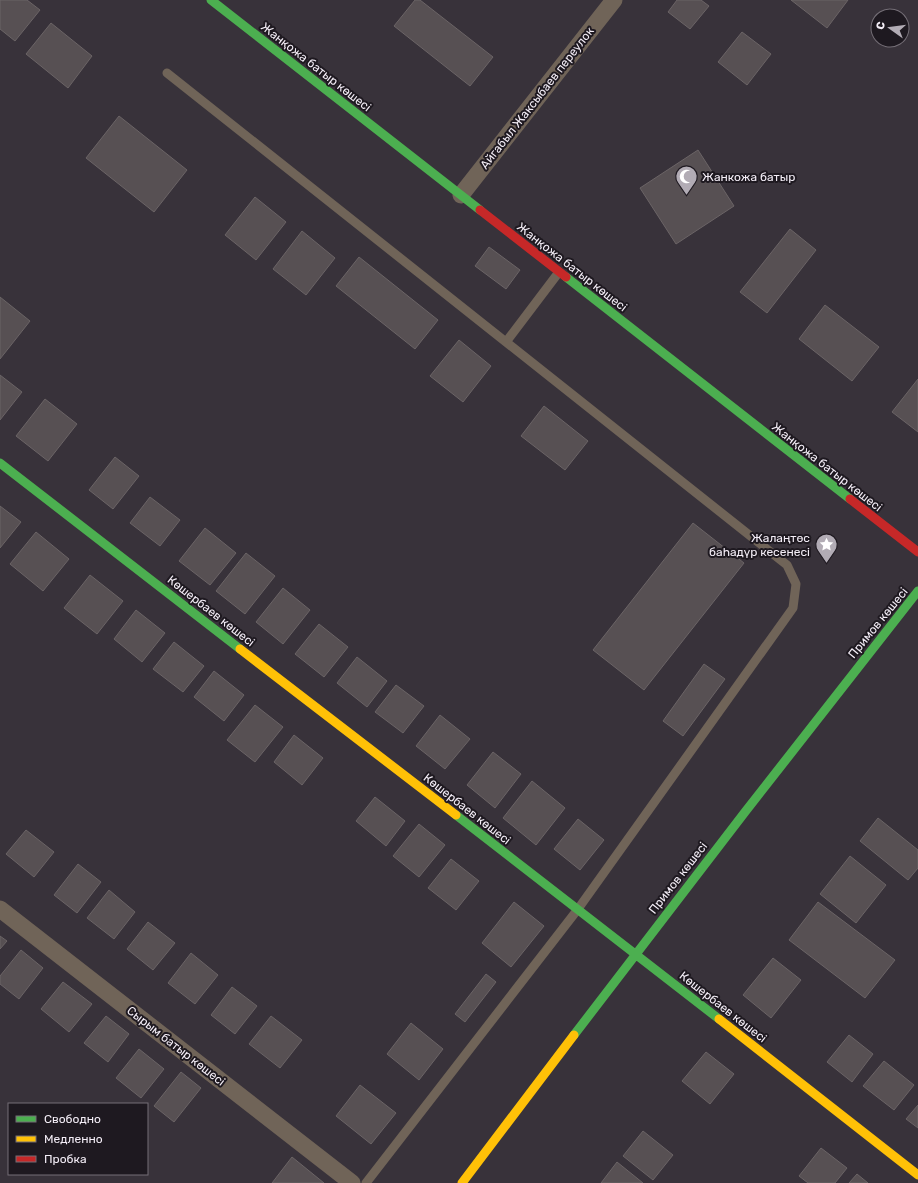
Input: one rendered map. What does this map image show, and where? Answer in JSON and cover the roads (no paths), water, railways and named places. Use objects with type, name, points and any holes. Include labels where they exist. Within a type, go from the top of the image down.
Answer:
[{"type":"street","name":"Жанқожа батыр көшесі","points":[[211,0],[918,552]]},
{"type":"street","name":"Айгабыл Жаксыбаев переулок","points":[[461,196],[614,0]]},
{"type":"street","name":"Көшербаев көшесі","points":[[0,463],[578,909],[918,1175]]},
{"type":"street","name":"Примов көшесі","points":[[462,1183],[635,954],[831,701],[918,592]]},
{"type":"street","name":"Сырым батыр көшесі","points":[[0,909],[352,1183]]},
{"type":"lane","points":[[167,73],[787,565],[796,584],[793,608],[578,909],[366,1183]]},
{"type":"lane","points":[[506,342],[559,272]]},
{"type":"place","name":"Жанкожа батыр","points":[[687,196]]},
{"type":"place","name":"Жалаңтөс баһадүр кесенесі","points":[[826,564]]}]
